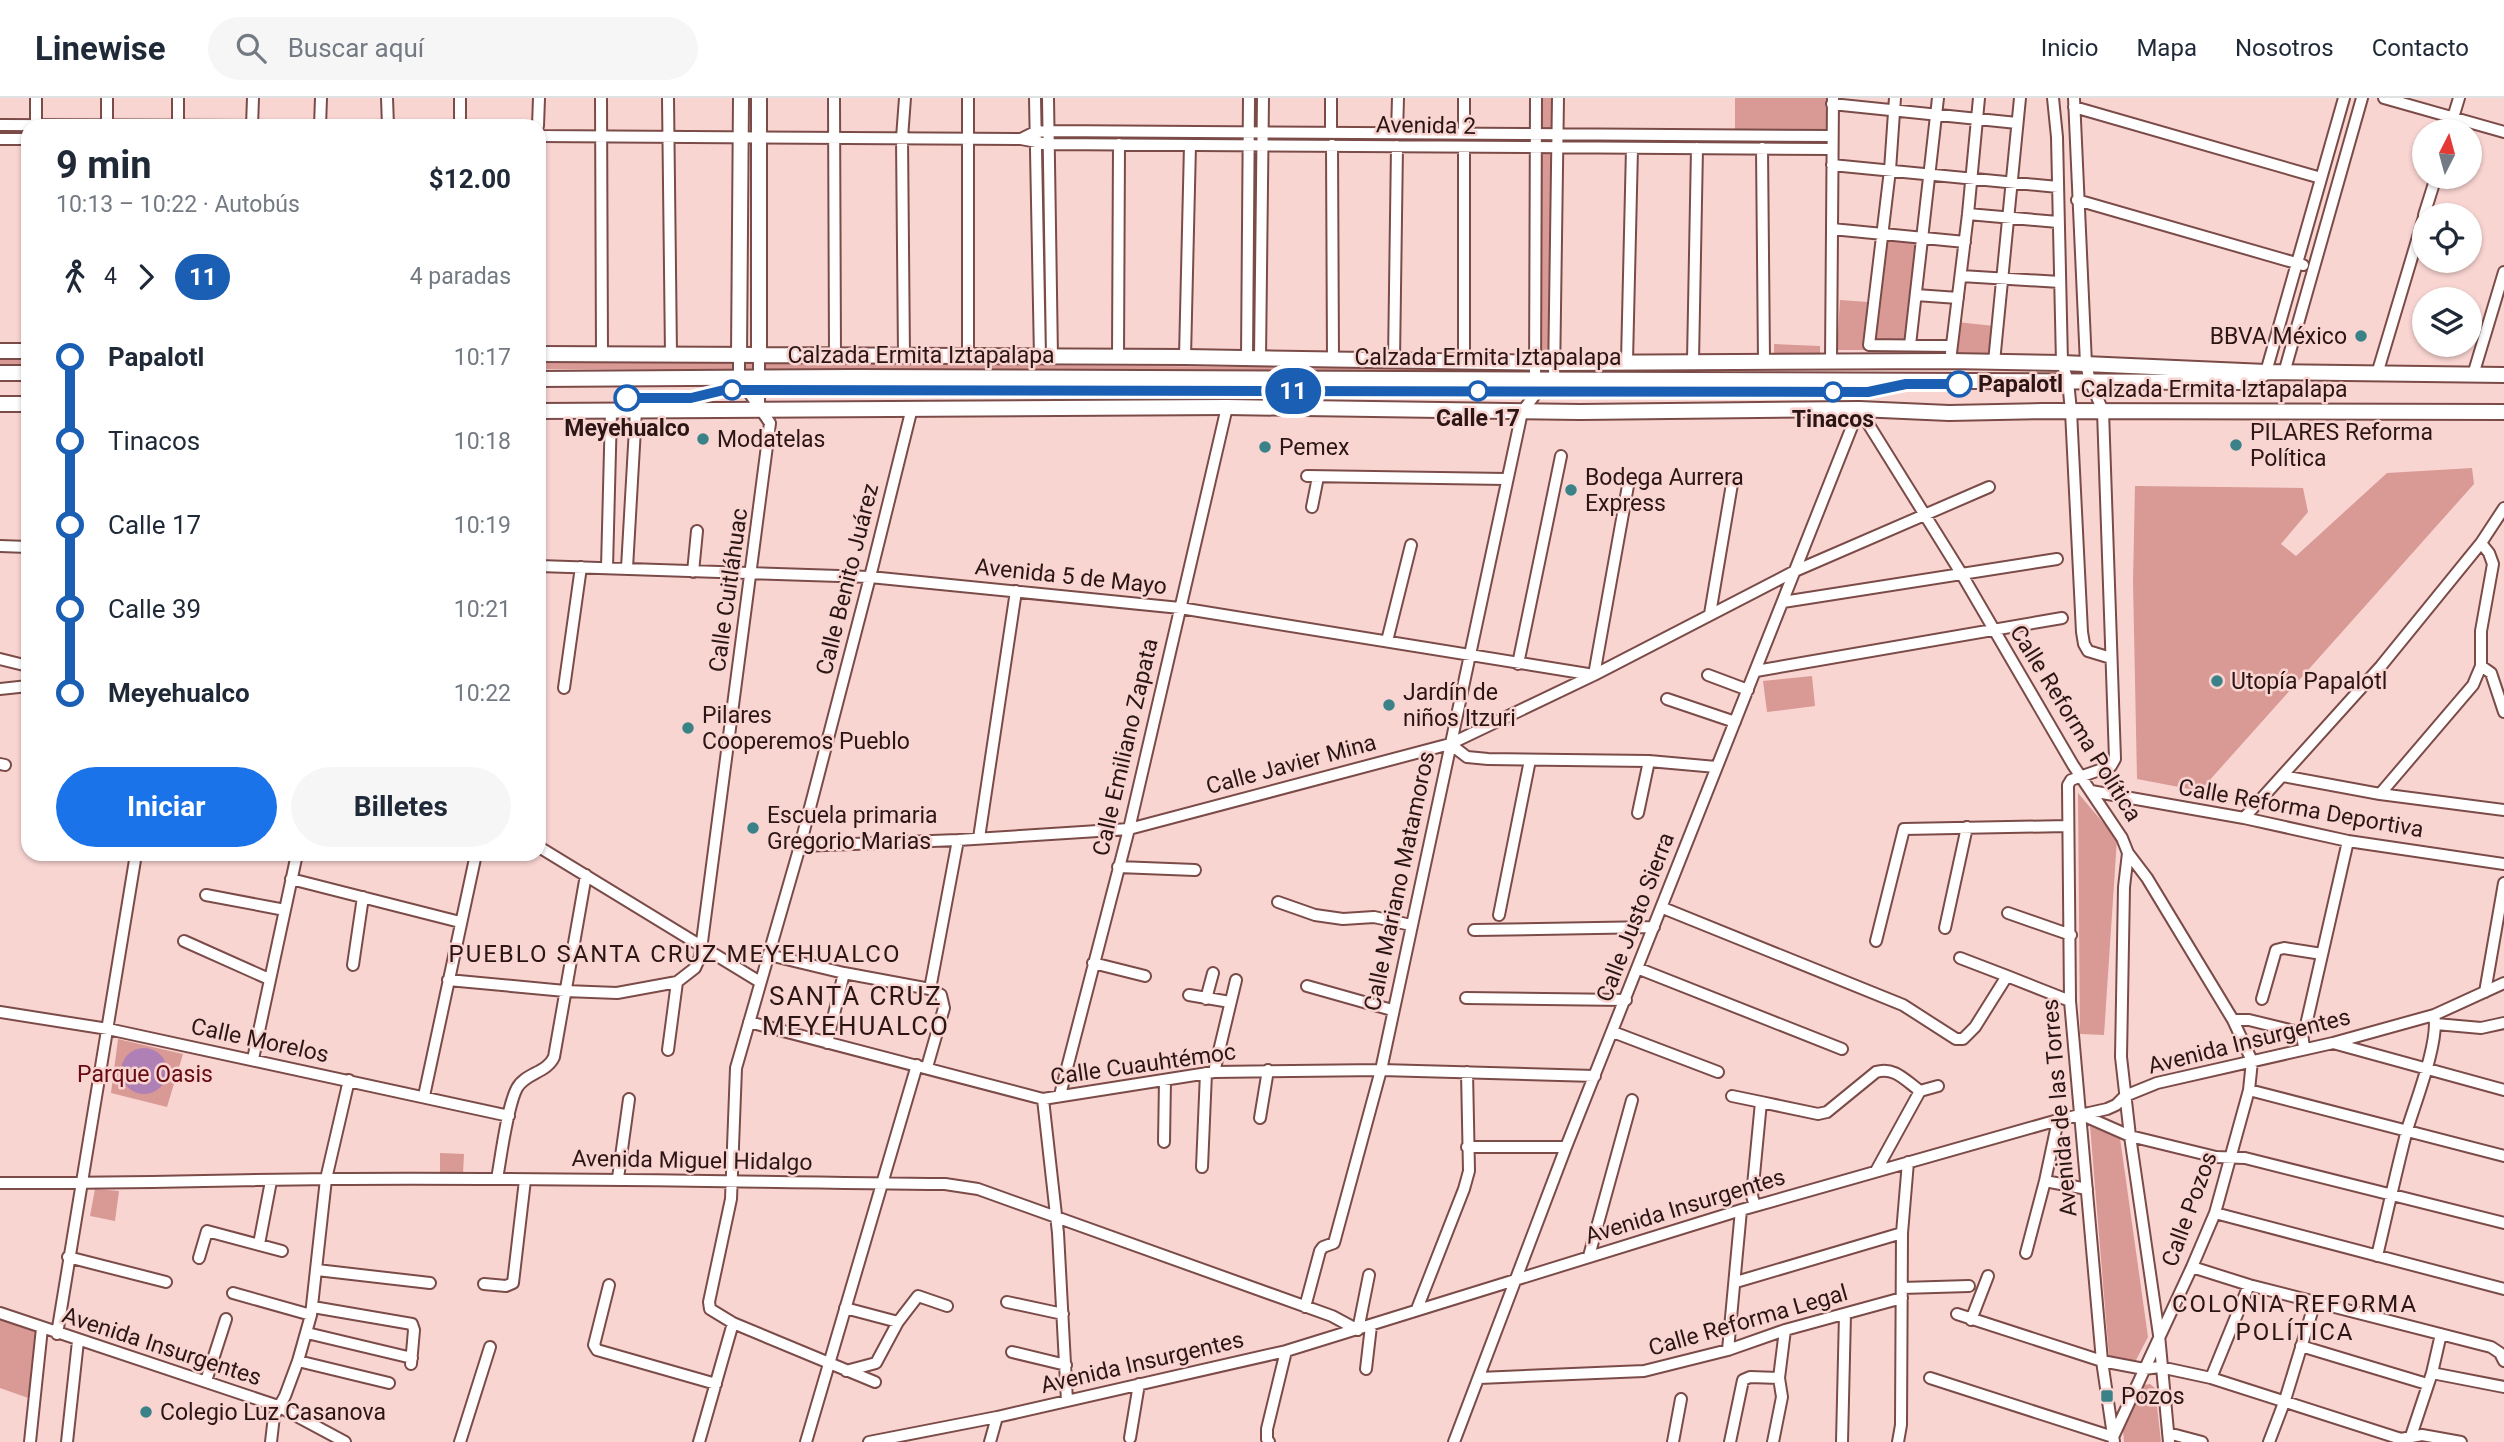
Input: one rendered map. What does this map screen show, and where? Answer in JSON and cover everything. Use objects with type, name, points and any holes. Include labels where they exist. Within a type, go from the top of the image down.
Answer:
[{"type":"main road","points":[[739,356],[741,98]]},
{"type":"main road","points":[[758,356],[759,98]]},
{"type":"main road","points":[[0,351],[21,351]]},
{"type":"main road","name":"Calzada Ermita Iztapalapa","points":[[546,354],[1185,357],[1555,363],[1831,360],[1951,354],[1994,362],[2284,373],[2504,375]]},
{"type":"main road","name":"Calzada Ermita Iztapalapa","points":[[546,379],[759,378],[1535,386],[1554,379],[2249,382],[2266,372]]},
{"type":"main road","points":[[0,373],[21,373]]},
{"type":"main road","points":[[0,404],[21,404]]},
{"type":"main road","name":"Calzada Ermita Iztapalapa","points":[[546,411],[1227,407],[1522,412],[1859,409],[1988,413],[2504,412]]},
{"type":"street","points":[[36,98],[36,119]]},
{"type":"street","points":[[107,98],[107,119]]},
{"type":"street","points":[[178,98],[178,119]]},
{"type":"street","points":[[252,119],[253,98]]},
{"type":"street","points":[[320,119],[321,98]]},
{"type":"street","points":[[387,98],[388,119]]},
{"type":"street","points":[[460,98],[460,119]]},
{"type":"street","points":[[538,119],[539,98]]},
{"type":"street","points":[[601,98],[602,355]]},
{"type":"street","points":[[668,98],[671,355]]},
{"type":"street","points":[[834,98],[835,356]]},
{"type":"street","points":[[904,356],[902,138],[905,98]]},
{"type":"street","points":[[968,98],[968,356]]},
{"type":"street","points":[[1035,98],[1046,357]]},
{"type":"street","points":[[1046,357],[1048,98]]},
{"type":"street","points":[[1249,98],[1254,358]]},
{"type":"street","points":[[1254,358],[1263,98]]},
{"type":"street","points":[[1331,98],[1331,132]]},
{"type":"street","points":[[1397,133],[1398,98]]},
{"type":"street","points":[[1464,98],[1464,134]]},
{"type":"street","points":[[1522,412],[1535,386],[1536,98]]},
{"type":"street","points":[[1554,379],[1558,98]]},
{"type":"street","points":[[1895,98],[1890,170],[1869,345],[1910,345],[1951,354],[1979,98]]},
{"type":"street","points":[[1910,345],[1938,98]]},
{"type":"street","points":[[1994,362],[2020,98]]},
{"type":"street","points":[[2053,98],[2057,137],[2062,363],[2068,381],[2071,411],[2084,644],[2088,651],[2111,658]]},
{"type":"street","points":[[2266,372],[2344,98]]},
{"type":"street","points":[[2284,373],[2362,98]]},
{"type":"street","points":[[2384,98],[2504,132]]},
{"type":"street","points":[[2454,117],[2459,98]]},
{"type":"street","points":[[1831,360],[1833,101],[2017,123]]},
{"type":"street","points":[[2081,777],[2111,766],[2115,759],[2103,411],[2086,364],[2074,103],[2321,178]]},
{"type":"street","points":[[0,125],[21,124]]},
{"type":"street","name":"Avenida 2","points":[[546,136],[1021,139],[1035,137],[1047,131],[1832,136]]},
{"type":"street","points":[[2057,137],[2075,136]]},
{"type":"street","name":"Avenida 2","points":[[1035,137],[1047,144],[1832,149]]},
{"type":"street","points":[[0,139],[21,139]]},
{"type":"street","points":[[1118,357],[1119,144]]},
{"type":"street","points":[[1185,357],[1190,145]]},
{"type":"street","points":[[1332,145],[1334,360]]},
{"type":"street","points":[[1394,360],[1397,146]]},
{"type":"street","points":[[1464,147],[1464,362]]},
{"type":"street","points":[[1627,361],[1632,148]]},
{"type":"street","points":[[1693,361],[1697,148]]},
{"type":"street","points":[[1762,148],[1764,361]]},
{"type":"street","points":[[1832,165],[2058,187]]},
{"type":"street","points":[[2077,200],[2312,267]]},
{"type":"street","points":[[1968,214],[2058,222]]},
{"type":"street","points":[[1832,229],[1965,242]]},
{"type":"street","points":[[2377,374],[2412,256]]},
{"type":"street","points":[[2473,375],[2504,272]]},
{"type":"street","points":[[1961,276],[2060,282]]},
{"type":"street","points":[[1916,295],[1958,298]]},
{"type":"street","points":[[2060,299],[2082,297]]},
{"type":"street","points":[[739,356],[739,378],[759,409]]},
{"type":"street","points":[[758,356],[759,409]]},
{"type":"street","name":"Calle Emiliano Zapata","points":[[1060,1095],[1129,829],[1227,407]]},
{"type":"street","name":"Calle Benito Juárez","points":[[733,1323],[716,1315],[710,1309],[709,1302],[732,1199],[736,1068],[800,846],[912,408]]},
{"type":"street","name":"Calle Cuitláhuac","points":[[701,947],[771,423],[759,409]]},
{"type":"street","name":"Calle Reforma Política","points":[[1859,409],[1961,573],[2081,777],[2122,838],[2128,853],[2147,878],[2233,1020],[2252,1060]]},
{"type":"street","name":"Calle Justo Sierra","points":[[1454,1442],[1566,1147],[1859,409]]},
{"type":"street","points":[[607,568],[611,411]]},
{"type":"street","points":[[627,568],[636,411]]},
{"type":"street","name":"Calle Mariano Matamoros","points":[[1305,1307],[1320,1251],[1334,1243],[1381,1070],[1522,412]]},
{"type":"street","points":[[1518,664],[1561,456]]},
{"type":"street","points":[[1312,507],[1312,476],[1506,479]]},
{"type":"street","points":[[1710,614],[1733,478]]},
{"type":"street","points":[[1594,675],[1629,480]]},
{"type":"street","name":"Calle Javier Mina","points":[[800,846],[958,840],[1129,829],[1450,744],[1594,675],[1795,571],[1989,486]]},
{"type":"street","points":[[2244,818],[2381,666],[2481,543],[2504,508]]},
{"type":"street","points":[[693,572],[697,531]]},
{"type":"street","points":[[2380,794],[2473,685],[2481,666],[2481,631],[2493,564],[2481,543]]},
{"type":"street","points":[[1387,641],[1411,545]]},
{"type":"street","points":[[0,546],[21,547]]},
{"type":"street","points":[[1783,602],[2057,559]]},
{"type":"street","name":"Avenida 5 de Mayo","points":[[546,566],[870,577],[1180,608],[1594,675]]},
{"type":"street","points":[[564,688],[581,567]]},
{"type":"street","points":[[979,838],[1016,591]]},
{"type":"street","points":[[1756,671],[1995,632],[2062,618]]},
{"type":"street","points":[[0,659],[21,664]]},
{"type":"street","points":[[2481,666],[2491,673],[2504,712]]},
{"type":"street","points":[[1708,675],[1748,690]]},
{"type":"street","points":[[0,689],[21,687]]},
{"type":"street","points":[[1667,699],[1735,722]]},
{"type":"street","points":[[1450,744],[1467,757],[1649,761],[1716,767]]},
{"type":"street","points":[[1499,915],[1530,760]]},
{"type":"street","points":[[1637,813],[1649,761]]},
{"type":"street","points":[[2283,776],[2380,794],[2504,810]]},
{"type":"street","name":"Avenida de las Torres","points":[[2081,777],[2071,780],[2068,785],[2070,1000],[2102,1361],[2113,1440]]},
{"type":"street","name":"Calle Reforma Deportiva","points":[[2091,791],[2244,818],[2348,841],[2504,864]]},
{"type":"street","points":[[1876,941],[1904,829],[2068,826]]},
{"type":"street","points":[[1945,928],[1967,827]]},
{"type":"street","points":[[930,989],[958,840]]},
{"type":"street","points":[[2304,1048],[2302,1033],[2348,841]]},
{"type":"street","points":[[546,851],[760,982]]},
{"type":"street","points":[[2128,853],[2124,887],[2121,1057],[2130,1136],[2159,1335],[2168,1438],[2202,1442]]},
{"type":"street","points":[[57,1334],[135,861]]},
{"type":"street","points":[[253,1059],[295,861]]},
{"type":"street","points":[[424,1096],[474,861]]},
{"type":"street","points":[[1118,867],[1195,870]]},
{"type":"street","points":[[497,1179],[517,1087],[550,1065],[554,1057],[586,875]]},
{"type":"street","points":[[291,879],[460,922]]},
{"type":"street","points":[[2485,992],[2504,883]]},
{"type":"street","points":[[206,895],[285,910]]},
{"type":"street","points":[[353,965],[363,897]]},
{"type":"street","points":[[1278,902],[1315,915],[1343,919],[1374,917],[1411,925]]},
{"type":"street","points":[[1662,908],[1903,1005],[1956,1039],[1963,1039],[1975,1027],[2007,976]]},
{"type":"street","points":[[2008,913],[2071,935]]},
{"type":"street","points":[[1474,930],[1654,927]]},
{"type":"street","points":[[184,941],[269,979]]},
{"type":"street","points":[[448,980],[617,993],[677,982],[695,968],[701,947]]},
{"type":"street","points":[[2262,999],[2276,950],[2284,948],[2322,954]]},
{"type":"street","points":[[769,956],[930,989],[941,995],[944,1008],[922,1066],[884,1184],[806,1442]]},
{"type":"street","points":[[1960,958],[2070,1000]]},
{"type":"street","points":[[1093,963],[1144,976]]},
{"type":"street","points":[[1637,968],[1842,1049]]},
{"type":"street","points":[[827,1043],[844,973]]},
{"type":"street","points":[[1206,999],[1213,973]]},
{"type":"street","points":[[1202,1167],[1210,1073],[1237,981]]},
{"type":"street","points":[[668,1050],[677,982]]},
{"type":"street","name":"Avenida Insurgentes","points":[[869,1442],[997,1417],[1286,1352],[1741,1210],[2058,1120],[2106,1109],[2116,1105],[2125,1096],[2157,1083],[2435,1020],[2504,983]]},
{"type":"street","points":[[1307,986],[1392,1010]]},
{"type":"street","points":[[1189,995],[1230,1002]]},
{"type":"street","points":[[1466,998],[1626,1000]]},
{"type":"street","name":"Calle Morelos","points":[[0,1012],[108,1029],[509,1116]]},
{"type":"street","points":[[2233,1020],[2249,1020],[2302,1033]]},
{"type":"street","points":[[2377,1256],[2407,1131],[2426,1070],[2435,1020],[2481,1028],[2504,1023]]},
{"type":"street","name":"Calle Cuauhtémoc","points":[[749,1022],[1043,1099],[1210,1073],[1268,1070],[1595,1076]]},
{"type":"street","points":[[1613,1032],[1718,1072]]},
{"type":"street","points":[[2333,1043],[2504,1090]]},
{"type":"street","name":"Calle Pozos","points":[[2113,1440],[2215,1213],[2249,1090],[2252,1060]]},
{"type":"street","points":[[1732,1096],[1818,1114],[1827,1112],[1884,1069],[1893,1071],[1920,1091]]},
{"type":"street","points":[[1260,1118],[1268,1070]]},
{"type":"street","points":[[1417,1309],[1469,1171],[1467,1072]]},
{"type":"street","points":[[271,1442],[274,1416],[298,1361],[312,1311],[326,1179],[349,1080]]},
{"type":"street","points":[[1164,1142],[1166,1080]]},
{"type":"street","points":[[1876,1171],[1920,1091],[1938,1086]]},
{"type":"street","points":[[2249,1090],[2504,1156]]},
{"type":"street","points":[[618,1178],[629,1099]]},
{"type":"street","points":[[1043,1099],[1057,1218],[1067,1401]]},
{"type":"street","points":[[1589,1256],[1632,1100]]},
{"type":"street","points":[[1755,1206],[1752,1196],[1761,1102]]},
{"type":"street","points":[[2080,1114],[2130,1136],[2216,1157],[2245,1158],[2504,1223]]},
{"type":"street","points":[[2026,1253],[2058,1120]]},
{"type":"street","points":[[1467,1147],[1566,1147]]},
{"type":"street","points":[[1898,1442],[1901,1425],[1902,1233],[1908,1162]]},
{"type":"street","name":"Avenida Miguel Hidalgo","points":[[0,1183],[618,1178],[945,1184],[978,1189],[1332,1316],[1358,1331]]},
{"type":"street","points":[[484,1284],[506,1286],[513,1283],[525,1180]]},
{"type":"street","points":[[259,1244],[271,1181]]},
{"type":"street","points":[[2045,1181],[2087,1189]]},
{"type":"street","points":[[1728,1350],[1741,1210]]},
{"type":"street","points":[[2215,1213],[2504,1289]]},
{"type":"street","points":[[199,1258],[206,1231],[282,1251]]},
{"type":"street","points":[[1736,1282],[1902,1233]]},
{"type":"street","points":[[68,1256],[166,1282]]},
{"type":"street","points":[[2192,1267],[2249,1285],[2491,1347],[2500,1353],[2504,1360]]},
{"type":"street","points":[[317,1270],[430,1283]]},
{"type":"street","points":[[1358,1331],[1369,1275]]},
{"type":"street","points":[[1971,1320],[1988,1276]]},
{"type":"street","points":[[609,1285],[594,1345],[597,1350],[716,1384]]},
{"type":"street","points":[[2211,1378],[2249,1285]]},
{"type":"street","name":"Calle Reforma Legal","points":[[1479,1378],[1644,1371],[1728,1350],[1785,1330],[1845,1314],[1902,1293],[1969,1286]]},
{"type":"street","points":[[233,1293],[312,1311],[412,1324],[414,1330],[411,1361],[307,1333]]},
{"type":"street","points":[[846,1371],[876,1363],[898,1322],[918,1296],[947,1306]]},
{"type":"street","points":[[1007,1302],[1063,1314]]},
{"type":"street","points":[[2269,1442],[2315,1302]]},
{"type":"street","points":[[845,1308],[898,1322]]},
{"type":"street","name":"Avenida Insurgentes","points":[[0,1313],[278,1406],[345,1442]]},
{"type":"street","points":[[1842,1442],[1845,1314]]},
{"type":"street","points":[[1957,1314],[2102,1361],[2144,1369],[2161,1367],[2211,1378],[2401,1438],[2409,1440],[2422,1436],[2461,1442]]},
{"type":"street","points":[[206,1381],[226,1320]]},
{"type":"street","points":[[699,1442],[733,1323],[875,1382]]},
{"type":"street","points":[[1366,1369],[1371,1326]]},
{"type":"street","points":[[30,1442],[42,1328]]},
{"type":"street","points":[[1773,1442],[1782,1397],[1779,1378],[1785,1330]]},
{"type":"street","points":[[2409,1440],[2441,1335]]},
{"type":"street","points":[[66,1442],[78,1341]]},
{"type":"street","points":[[2301,1346],[2430,1378],[2504,1387]]},
{"type":"street","points":[[460,1442],[490,1347]]},
{"type":"street","points":[[1012,1352],[1066,1365]]},
{"type":"street","points":[[1269,1442],[1268,1429],[1286,1352]]},
{"type":"street","points":[[298,1361],[389,1383]]},
{"type":"street","points":[[1730,1442],[1743,1380],[1750,1377],[1779,1378]]},
{"type":"street","points":[[1930,1378],[2113,1440]]},
{"type":"street","points":[[1130,1438],[1139,1384]]},
{"type":"street","points":[[1673,1442],[1681,1399]]},
{"type":"street","points":[[990,1442],[997,1417]]},
{"type":"green space","points":[[1541,98],[1553,98],[1550,353],[1538,354]]},
{"type":"green space","points":[[1735,98],[1826,98],[1826,133],[1735,130]]},
{"type":"green space","points":[[1574,137],[1824,137],[1825,146],[1574,145]]},
{"type":"green space","points":[[1886,236],[1920,240],[1908,342],[1872,342]]},
{"type":"green space","points":[[1840,300],[1868,302],[1865,350],[1837,350]]},
{"type":"green space","points":[[1957,322],[1994,326],[1991,357],[1954,354]]},
{"type":"green space","points":[[1774,344],[1820,346],[1820,354],[1774,354]]},
{"type":"green space","points":[[0,357],[21,357],[21,365],[0,365]]},
{"type":"green space","points":[[546,361],[1515,369],[1513,376],[546,369]]},
{"type":"green space","name":"Utopía Papalotl","points":[[2472,468],[2474,484],[2200,791],[2137,779],[2133,582],[2135,486],[2303,488],[2308,512],[2281,544],[2296,556],[2387,473]]},
{"type":"green space","points":[[1812,676],[1815,706],[1767,712],[1763,681]]},
{"type":"green space","points":[[2078,793],[2117,839],[2104,1035],[2080,1034]]},
{"type":"green space","name":"Parque Oasis","points":[[118,1039],[183,1054],[167,1107],[111,1093]]},
{"type":"green space","points":[[2090,1126],[2120,1138],[2148,1337],[2135,1362],[2109,1356]]},
{"type":"green space","points":[[440,1153],[464,1154],[463,1174],[440,1174]]},
{"type":"green space","points":[[95,1189],[119,1191],[115,1221],[90,1216]]},
{"type":"green space","points":[[0,1319],[43,1332],[34,1400],[0,1388]]},
{"type":"green space","points":[[2150,1384],[2155,1388],[2161,1442],[2124,1442],[2123,1431],[2144,1385]]},
{"type":"shaded area","points":[[144,1048],[160,1055],[167,1071],[160,1087],[144,1094],[128,1087],[121,1071],[128,1055]]},
{"type":"bus line","name":"11","points":[[627,398],[691,398],[724,390],[1868,392],[1906,384],[1959,384]]},
{"type":"place","name":"BBVA México","points":[[2361,336]]},
{"type":"place","name":"Papalotl","points":[[1959,384]]},
{"type":"place","name":"Calle 17","points":[[1478,391]]},
{"type":"place","name":"Tinacos","points":[[1833,392]]},
{"type":"place","name":"Meyehualco","points":[[627,398]]},
{"type":"place","name":"Modatelas","points":[[703,439]]},
{"type":"place","name":"PILARES Reforma Política","points":[[2236,445]]},
{"type":"place","name":"Pemex","points":[[1265,447]]},
{"type":"place","name":"Bodega Aurrera Express","points":[[1571,490]]},
{"type":"place","name":"Utopía Papalotl","points":[[2217,681]]},
{"type":"place","name":"Jardín de niños Itzuri","points":[[1389,705]]},
{"type":"place","name":"Pilares Cooperemos Pueblo","points":[[688,728]]},
{"type":"place","name":"Escuela primaria Gregorio Marias","points":[[753,828]]},
{"type":"place","name":"Pozos","points":[[2107,1396]]},
{"type":"place","name":"Colegio Luz Casanova","points":[[146,1412]]},
{"type":"district","name":"PUEBLO SANTA CRUZ MEYEHUALCO","points":[[675,954]]},
{"type":"district","name":"SANTA CRUZ MEYEHUALCO","points":[[856,1011]]},
{"type":"district","name":"COLONIA REFORMA POLÍTICA","points":[[2295,1318]]}]
